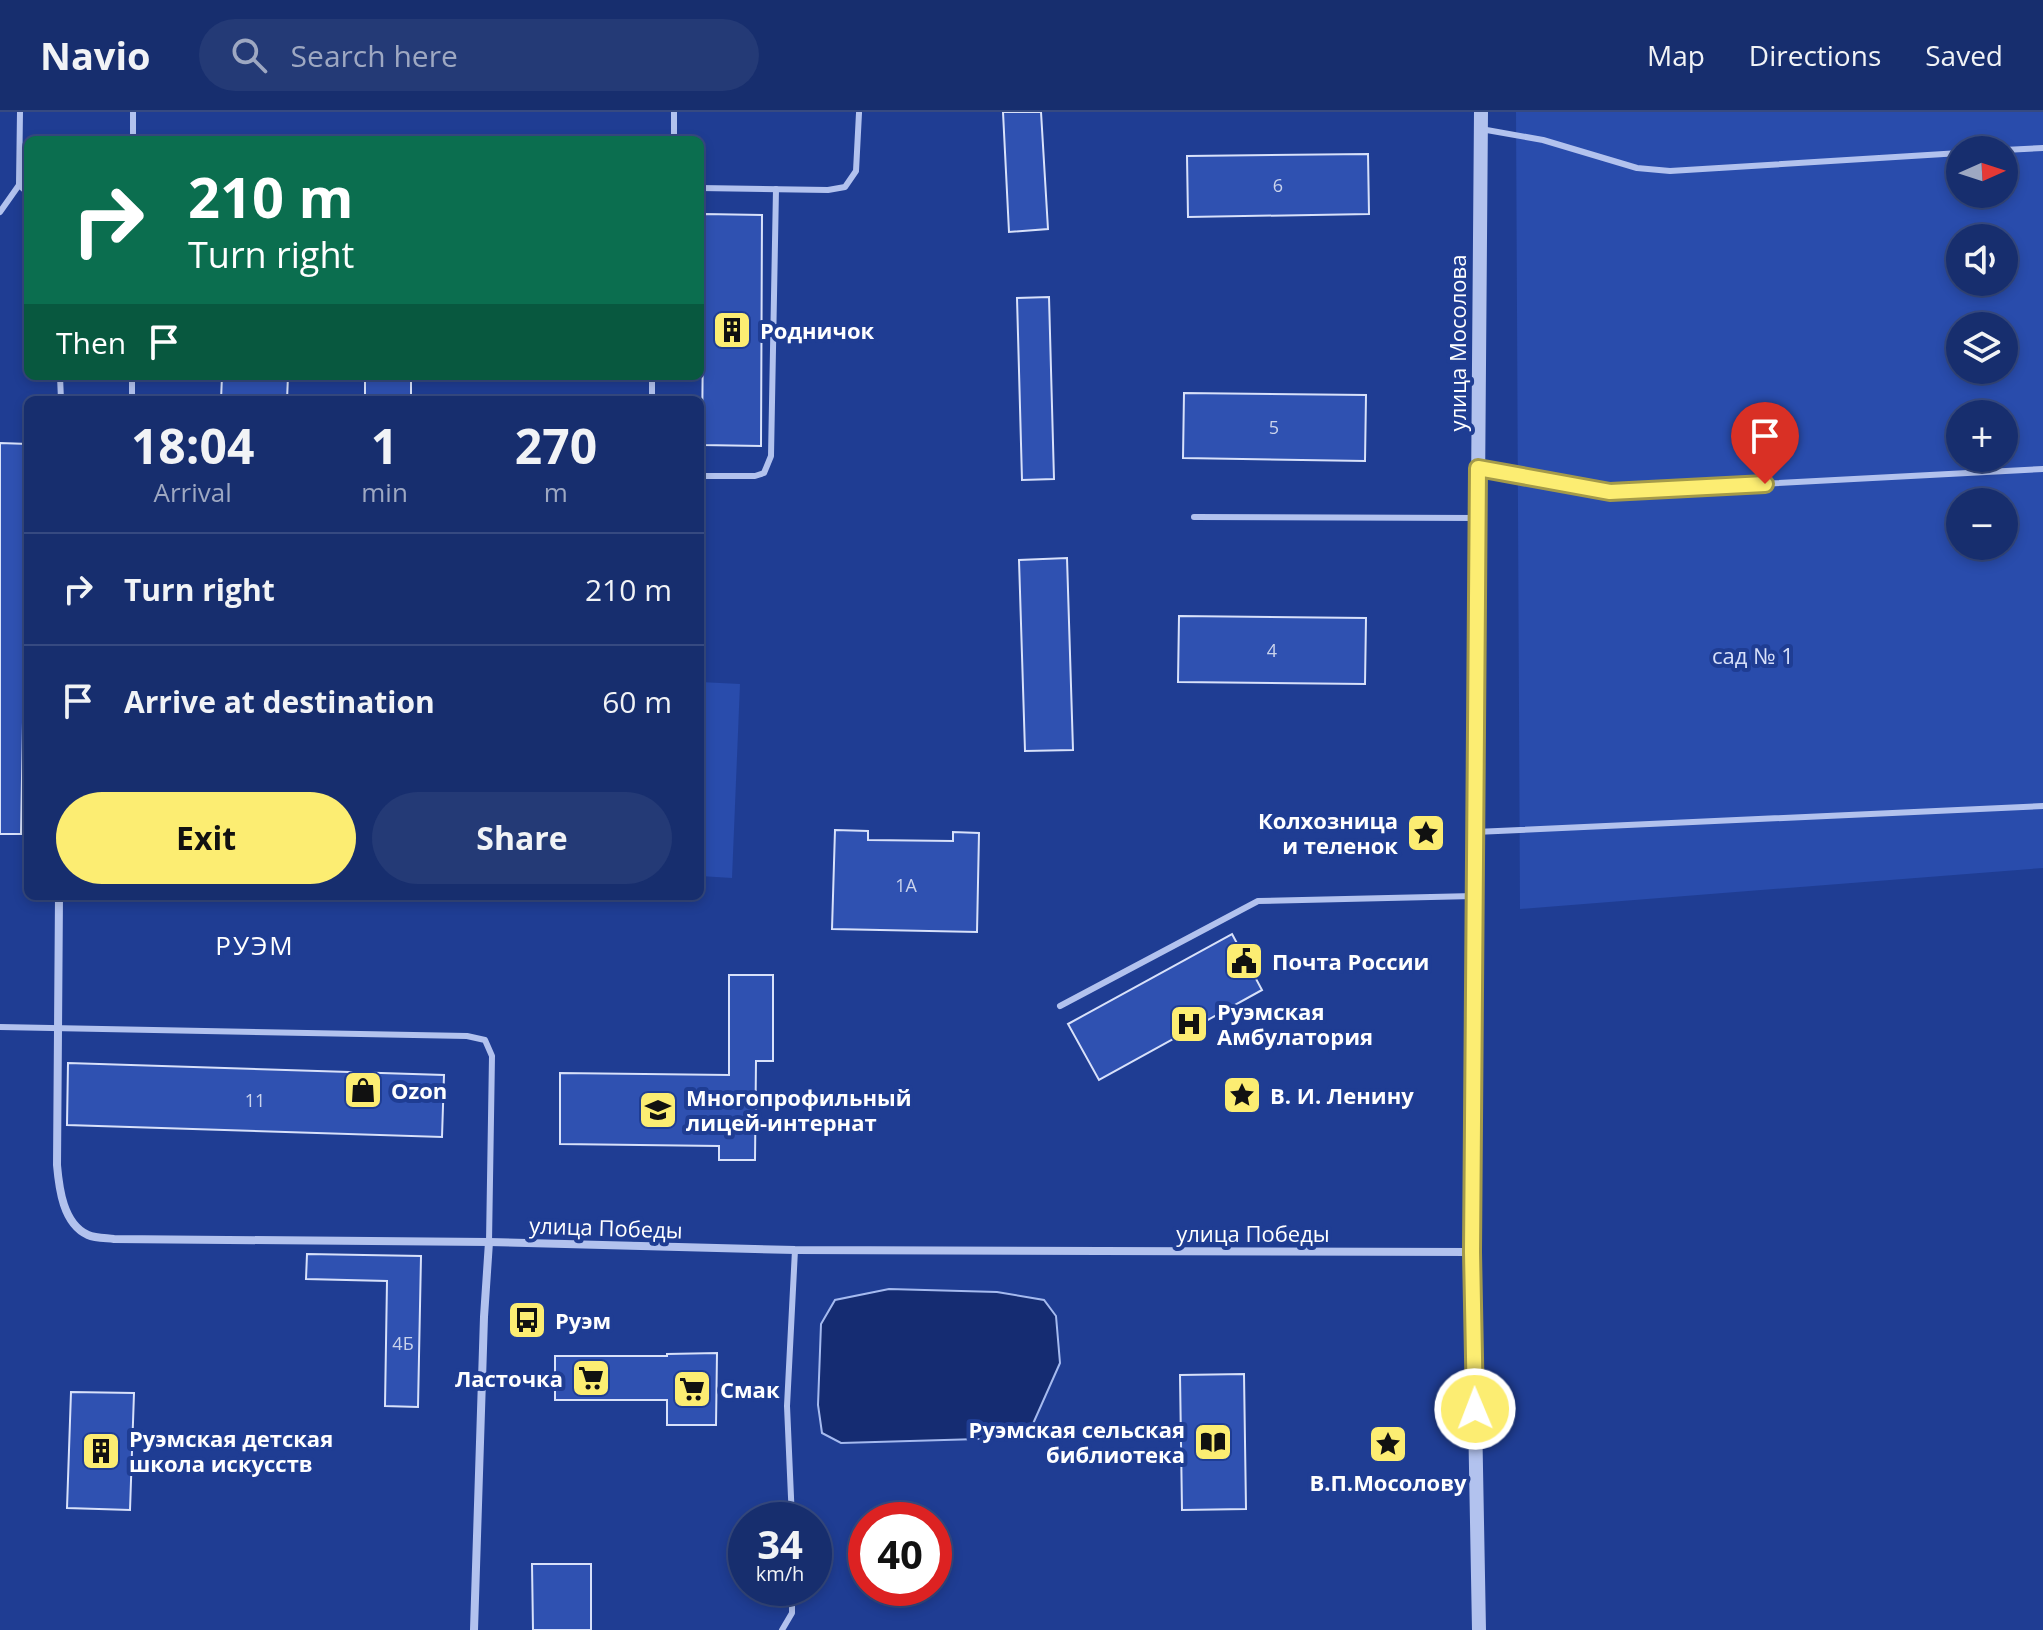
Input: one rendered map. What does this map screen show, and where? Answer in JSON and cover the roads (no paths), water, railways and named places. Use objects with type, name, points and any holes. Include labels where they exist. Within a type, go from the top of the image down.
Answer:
[{"type":"street","name":"улица Мосолова","points":[[1479,1630],[1472,1252],[1481,112]]},
{"type":"street","name":"улица Победы","points":[[59,900],[59,1194],[71,1220],[87,1235],[114,1239],[489,1242],[795,1250],[1472,1252]]},
{"type":"street","points":[[474,1630],[489,1242]]},
{"type":"lane","points":[[0,212],[19,185],[20,112]]},
{"type":"lane","points":[[133,112],[133,136]]},
{"type":"lane","points":[[674,112],[674,136]]},
{"type":"lane","points":[[704,188],[828,190],[845,187],[856,171],[859,113]]},
{"type":"lane","points":[[1481,129],[1543,140],[1637,168],[1670,171],[1946,154]]},
{"type":"lane","points":[[2018,149],[2043,148]]},
{"type":"lane","points":[[19,185],[24,189]]},
{"type":"lane","points":[[704,476],[755,476],[764,473],[771,456],[776,189]]},
{"type":"lane","points":[[1478,468],[1610,492],[2043,469]]},
{"type":"lane","points":[[1194,517],[1478,518]]},
{"type":"lane","points":[[1475,832],[2043,806]]},
{"type":"lane","points":[[1060,1006],[1258,901],[1475,896]]},
{"type":"lane","points":[[0,1027],[467,1036],[485,1040],[492,1056],[489,1242]]},
{"type":"lane","points":[[791,1502],[787,1406],[795,1250]]},
{"type":"lane","points":[[782,1630],[792,1613],[792,1606]]},
{"type":"place","name":"Родничок","points":[[732,330]]},
{"type":"place","name":"Колхозница и теленок","points":[[1426,833]]},
{"type":"place","name":"Почта России","points":[[1244,961]]},
{"type":"place","name":"Руэмская Амбулатория","points":[[1189,1024]]},
{"type":"place","name":"Ozon","points":[[363,1090]]},
{"type":"place","name":"В. И. Ленину","points":[[1242,1095]]},
{"type":"place","name":"Многопрофильный лицей-интернат","points":[[658,1110]]},
{"type":"place","name":"Руэм","points":[[527,1320]]},
{"type":"place","name":"Ласточка","points":[[591,1378]]},
{"type":"place","name":"Смак","points":[[692,1389]]},
{"type":"place","name":"Руэмская сельская библиотека","points":[[1213,1442]]},
{"type":"place","name":"В.П.Мосолову","points":[[1388,1444]]},
{"type":"place","name":"Руэмская детская школа искусств","points":[[101,1451]]},
{"type":"district","name":"РУЭМ","points":[[255,945]]},
{"type":"park label","name":"сад № 1","points":[[1753,655]]}]
